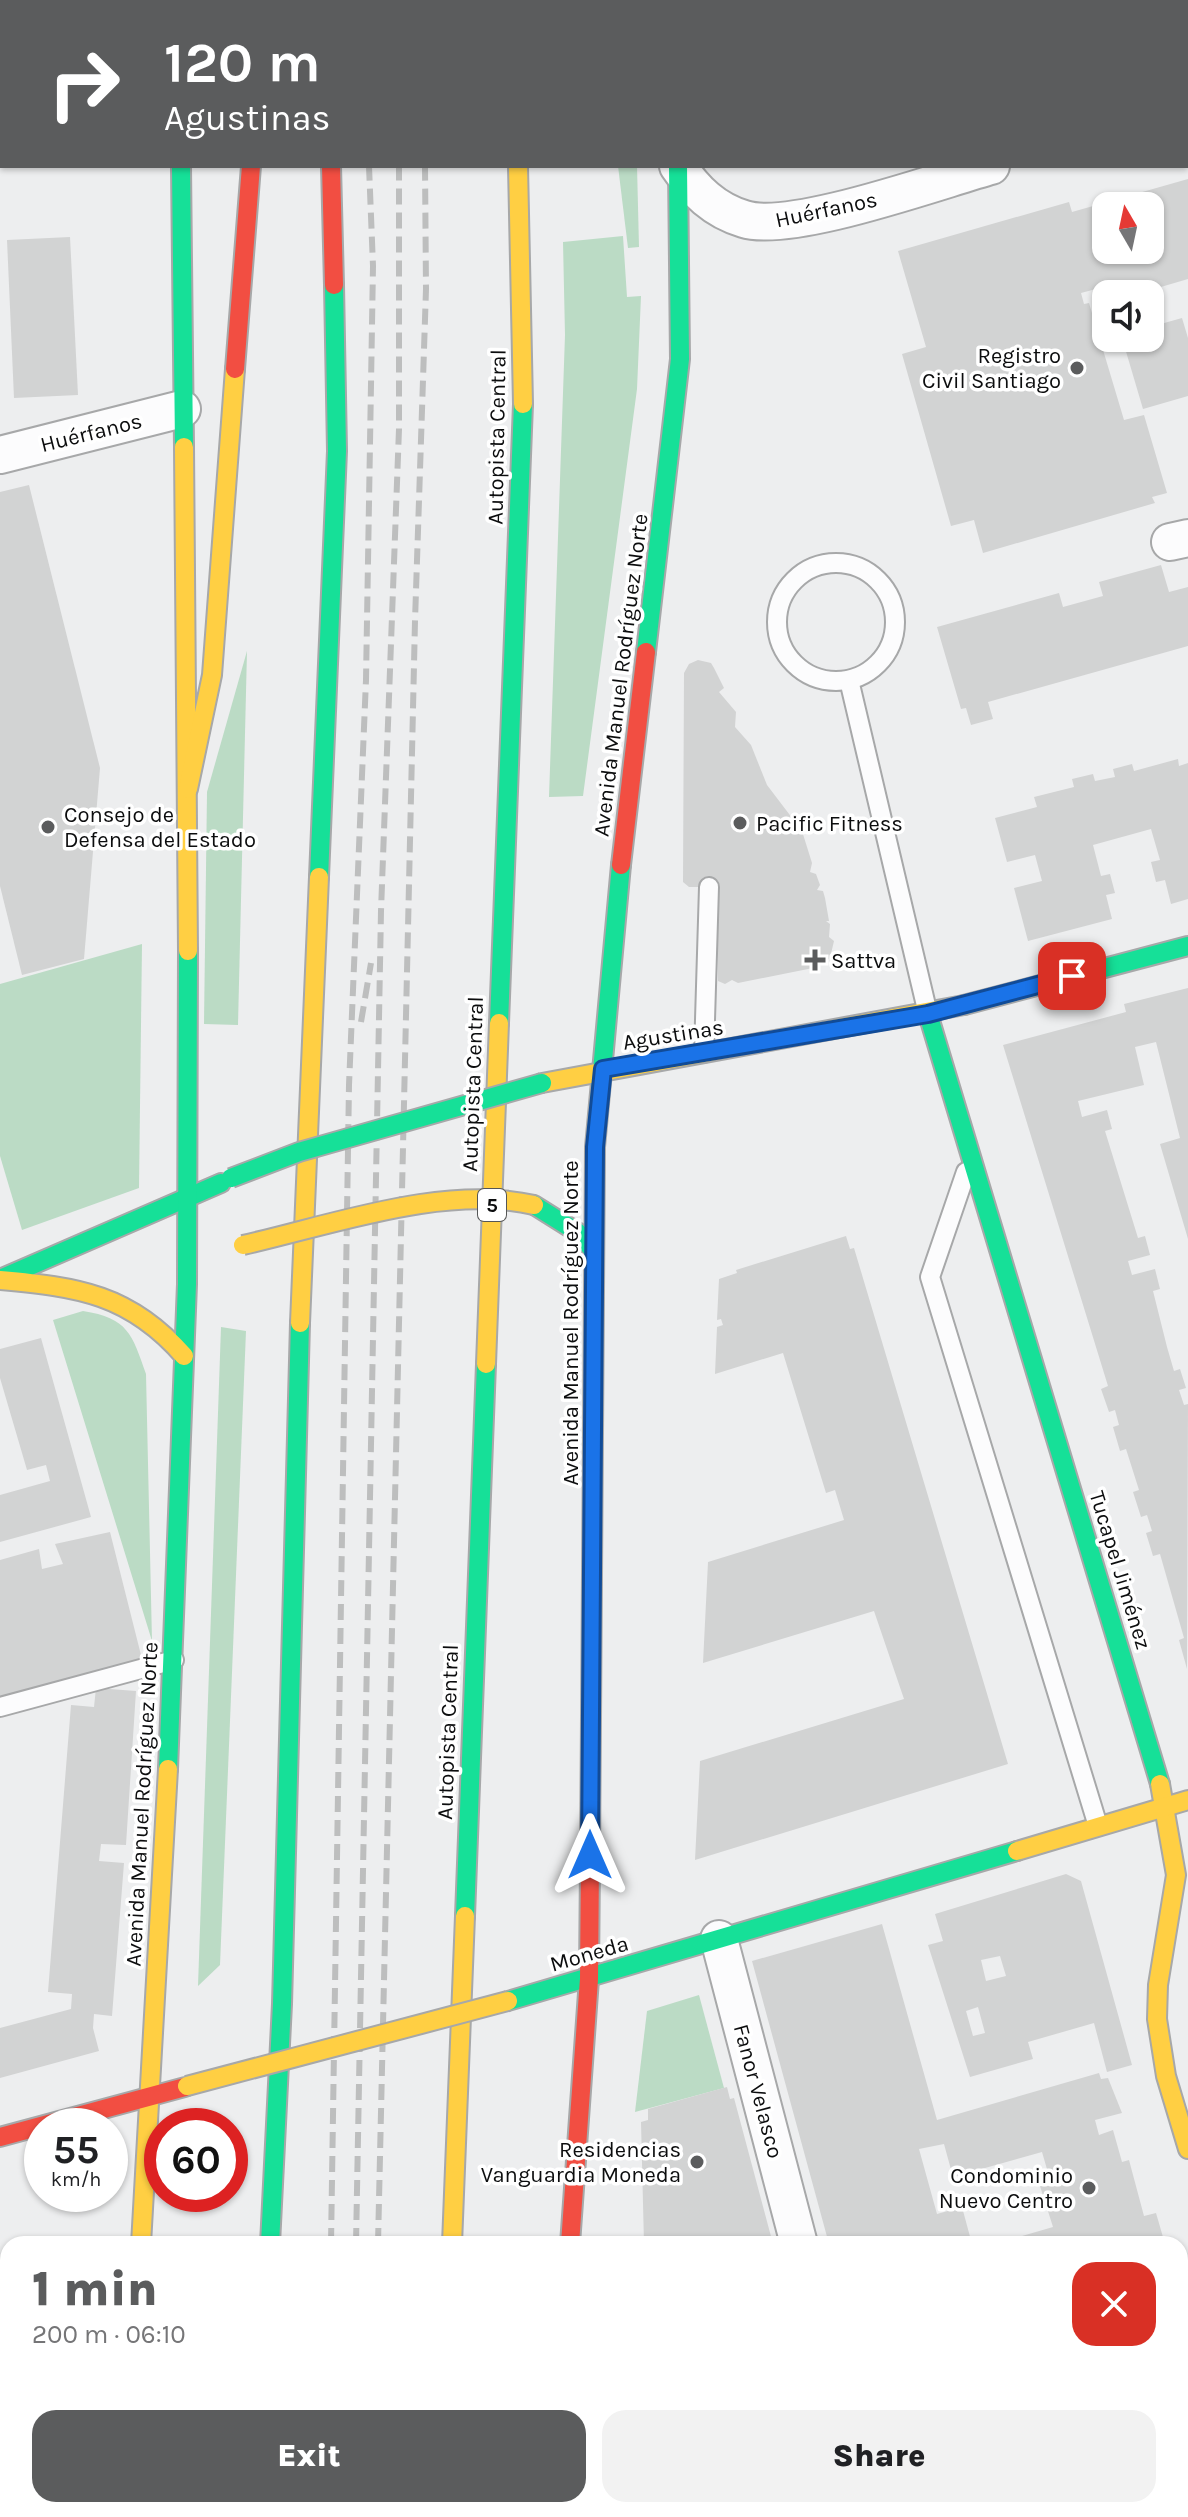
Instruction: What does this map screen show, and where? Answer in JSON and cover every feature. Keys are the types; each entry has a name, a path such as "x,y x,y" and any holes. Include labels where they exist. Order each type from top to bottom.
{"main road":[{"name":"Avenida Manuel Rodríguez Norte","path":"141,2236 174,1660 187,1284 188,789 181,168"},
{"path":"188,789 212,675 251,168"},
{"path":"270,2236 282,2004 303,1245 337,451 331,168"},
{"name":"Autopista Central","path":"452,2236 523,394 518,168"},
{"name":"Avenida Manuel Rodríguez Norte","path":"571,2236 589,1979 595,1147 619,882 680,359 682,289 678,168"},
{"name":"Agustinas","path":"0,1279 231,1178 299,1152 542,1083 603,1069 928,1014 1188,946"},
{"name":"Tucapel Jiménez","path":"928,1014 1167,1806 1175,1854 1176,1884 1160,1973 1157,2015 1163,2064 1188,2149"},
{"path":"235,1249 445,1199 475,1195 505,1197 534,1205 567,1225 594,1251"},
{"path":"187,1284 206,1267"},
{"path":"0,1279 58,1285 127,1304 151,1320 184,1356"},
{"name":"Moneda","path":"0,2137 589,1979 1188,1800"}],"street":[{"name":"Huérfanos","path":"680,168 708,201 746,220 765,222 819,215 984,168"},
{"name":"Huérfanos","path":"0,455 182,409"},
{"name":"Fanor Velasco","path":"719,1939 797,2236"}],"lane":[{"path":"845,563 873,576 892,599 896,620 893,641 884,659 868,673 849,680 828,681 808,675 792,662 781,644 776,624 780,604 789,586 804,572 824,564 845,563"},
{"path":"849,680 928,1014"},
{"path":"704,1053 709,887"},
{"path":"971,1158 930,1277 1098,1826"},
{"path":"0,1707 174,1660"}],"green space":[{"path":"618,168 637,168 639,247 628,248"},
{"path":"623,236 627,297 641,296 637,389 583,796 549,797 565,335 563,242"},
{"path":"247,651 238,1025 204,1024 207,792"},
{"path":"142,944 139,1188 22,1230 0,1156 0,984"},
{"path":"83,1311 110,1318 126,1330 137,1348 146,1374 152,1641 53,1320"},
{"path":"221,1327 246,1331 220,1965 198,1986"},
{"path":"699,1995 724,2088 635,2112 647,2011"}],"building":[{"name":"Registro Civil Santiago","path":"1188,179 1188,279 1164,286 1164,280 1092,280 1092,290 1081,293 1084,304 1089,303 1092,313 1092,352 1104,352 1124,420 1144,415 1167,493 1152,497 1155,503 983,553 974,520 951,526 902,354 926,347 898,251 1069,202 1072,212 1092,206 1092,264 1164,264 1164,192 1142,192"},
{"path":"70,237 78,395 14,398 7,240"},
{"path":"1182,318 1188,338 1188,396 1143,409 1126,352 1164,352 1164,323"},
{"path":"29,485 100,768 84,959 22,975 0,886 0,492"},
{"path":"1161,565 1169,592 1188,587 1188,646 988,702 993,719 971,725 966,708 961,709 937,627 1059,593 1063,607 1103,596 1099,582"},
{"name":"Pacific Fitness","path":"698,660 711,663 724,688 719,692 736,712 735,727 751,745 767,785 802,831 812,863 810,872 816,874 820,885 817,890 823,891 829,921 826,921 830,924 829,937 834,941 830,958 818,967 738,983 718,981 718,887 689,887 683,882 684,673 689,664"},
{"path":"1178,759 1179,766 1188,763 1188,899 1171,904 1165,880 1156,882 1151,862 1160,860 1151,829 1093,845 1101,876 1110,874 1115,893 1106,895 1112,919 1028,941 1014,888 1042,881 1035,855 1007,862 995,818 1037,807 1034,797 1074,787 1072,779 1093,774 1095,781 1115,777 1113,769 1132,764 1134,771"},
{"path":"1188,988 1188,1239 1160,1144 1180,1138 1156,1042 1135,1047 1144,1085 1078,1101 1082,1117 1107,1110 1112,1129 1105,1131 1138,1238 1145,1236 1150,1255 1128,1261 1132,1275 1155,1269 1160,1289 1153,1291 1167,1347 1174,1371 1180,1369 1186,1388 1179,1390 1184,1405 1188,1404 1187,1669 1179,1640 1184,1638 1160,1554 1153,1556 1146,1533 1152,1531 1147,1515 1141,1517 1133,1492 1139,1490 1126,1449 1120,1451 1113,1427 1119,1425 1115,1410 1109,1412 1101,1389 1108,1386 1003,1045 1126,1012 1124,1004"},
{"path":"846,1236 850,1249 854,1248 1008,1764 695,1860 700,1761 904,1699 874,1611 703,1663 708,1562 844,1520 835,1490 826,1493 783,1353 715,1374 717,1327 723,1325 721,1319 717,1320 719,1279 737,1273 736,1270"},
{"path":"41,1338 91,1517 0,1542 0,1495 50,1481 46,1465 27,1470 0,1378 0,1349"},
{"path":"110,1532 142,1659 0,1698 0,1560 39,1549 42,1569 63,1564 55,1544"},
{"path":"96,1688 136,1691 126,1845 101,1844 99,1861 124,1863 112,2016 94,2014 93,2028 99,2051 0,2078 0,2028 71,2009 72,1994 48,1992 71,1705 94,1707"},
{"path":"1066,1874 1081,1881 1132,2065 1107,2072 1094,2023 1028,2042 1033,2059 970,2077 928,1945 943,1941 935,1914","holes":["1000,1956 1006,1976 986,1981 981,1960","978,2007 985,2033 973,2036 966,2011"]},
{"path":"882,1924 937,2120 1099,2073 1101,2079 1108,2078 1122,2113 1095,2120 1099,2135 1113,2130 1122,2162 1129,2160 1144,2216 1156,2213 1163,2236 1022,2236 1053,2227 1040,2186 1051,2183 1042,2152 953,2177 944,2144 919,2149 937,2214 962,2207 970,2236 827,2236 752,1961"},
{"name":"Residencias Vanguardia Moneda","path":"727,2087 730,2099 734,2098 771,2236 644,2236 641,2122 648,2120 648,2109"}],"railway":[{"path":"331,2236 349,1085 366,680 373,266 369,168"},
{"path":"356,2236 381,911 399,429 399,168"},
{"path":"378,2236 415,621 426,289 425,168"},
{"path":"361,1022 371,963"}],"traffic: fast":[{"path":"181,168 184,447"},
{"path":"646,652 680,359 678,168"},
{"path":"319,877 337,451 334,285"},
{"path":"499,1023 523,404"},
{"path":"590,1860 595,1147 621,865"},
{"path":"964,1005 1188,946"},
{"path":"168,1769 187,1284 188,951"},
{"path":"928,1014 1160,1784"},
{"path":"231,1178 299,1152 542,1083"},
{"path":"0,1279 221,1183"},
{"path":"534,1205 577,1232 594,1251"},
{"path":"270,2236 282,2004 300,1323"},
{"path":"465,1916 486,1364"},
{"path":"508,2001 1017,1851"}],"traffic: slow":[{"path":"518,168 523,404"},
{"path":"188,789 212,675 235,369"},
{"path":"184,447 188,951"},
{"path":"300,1323 319,877"},
{"path":"542,1083 964,1005"},
{"path":"486,1364 499,1023"},
{"path":"243,1245 426,1203 499,1200 534,1205"},
{"path":"0,1280 54,1286 101,1297 143,1319 184,1356"},
{"path":"141,2236 168,1769"},
{"path":"1160,1784 1176,1875 1158,1985 1157,2019 1166,2076 1188,2149"},
{"path":"1017,1851 1188,1800"},
{"path":"452,2236 465,1916"},
{"path":"187,2086 508,2001"}],"traffic: jam":[{"path":"235,369 251,168"},
{"path":"331,168 334,285"},
{"path":"621,865 646,652"},
{"path":"571,2236 589,1979 590,1860"},
{"path":"0,2137 185,2087"}],"place":[{"name":"Registro Civil Santiago","path":"1077,368"},
{"name":"Pacific Fitness","path":"740,823"},
{"name":"Consejo de Defensa del Estado","path":"48,827"},
{"name":"Sattva","path":"815,960"},
{"name":"Residencias Vanguardia Moneda","path":"697,2162"},
{"name":"Condominio Nuevo Centro","path":"1089,2188"}],"route":[{"path":"590,1855 595,1147 603,1069 928,1014 1072,976"}]}
